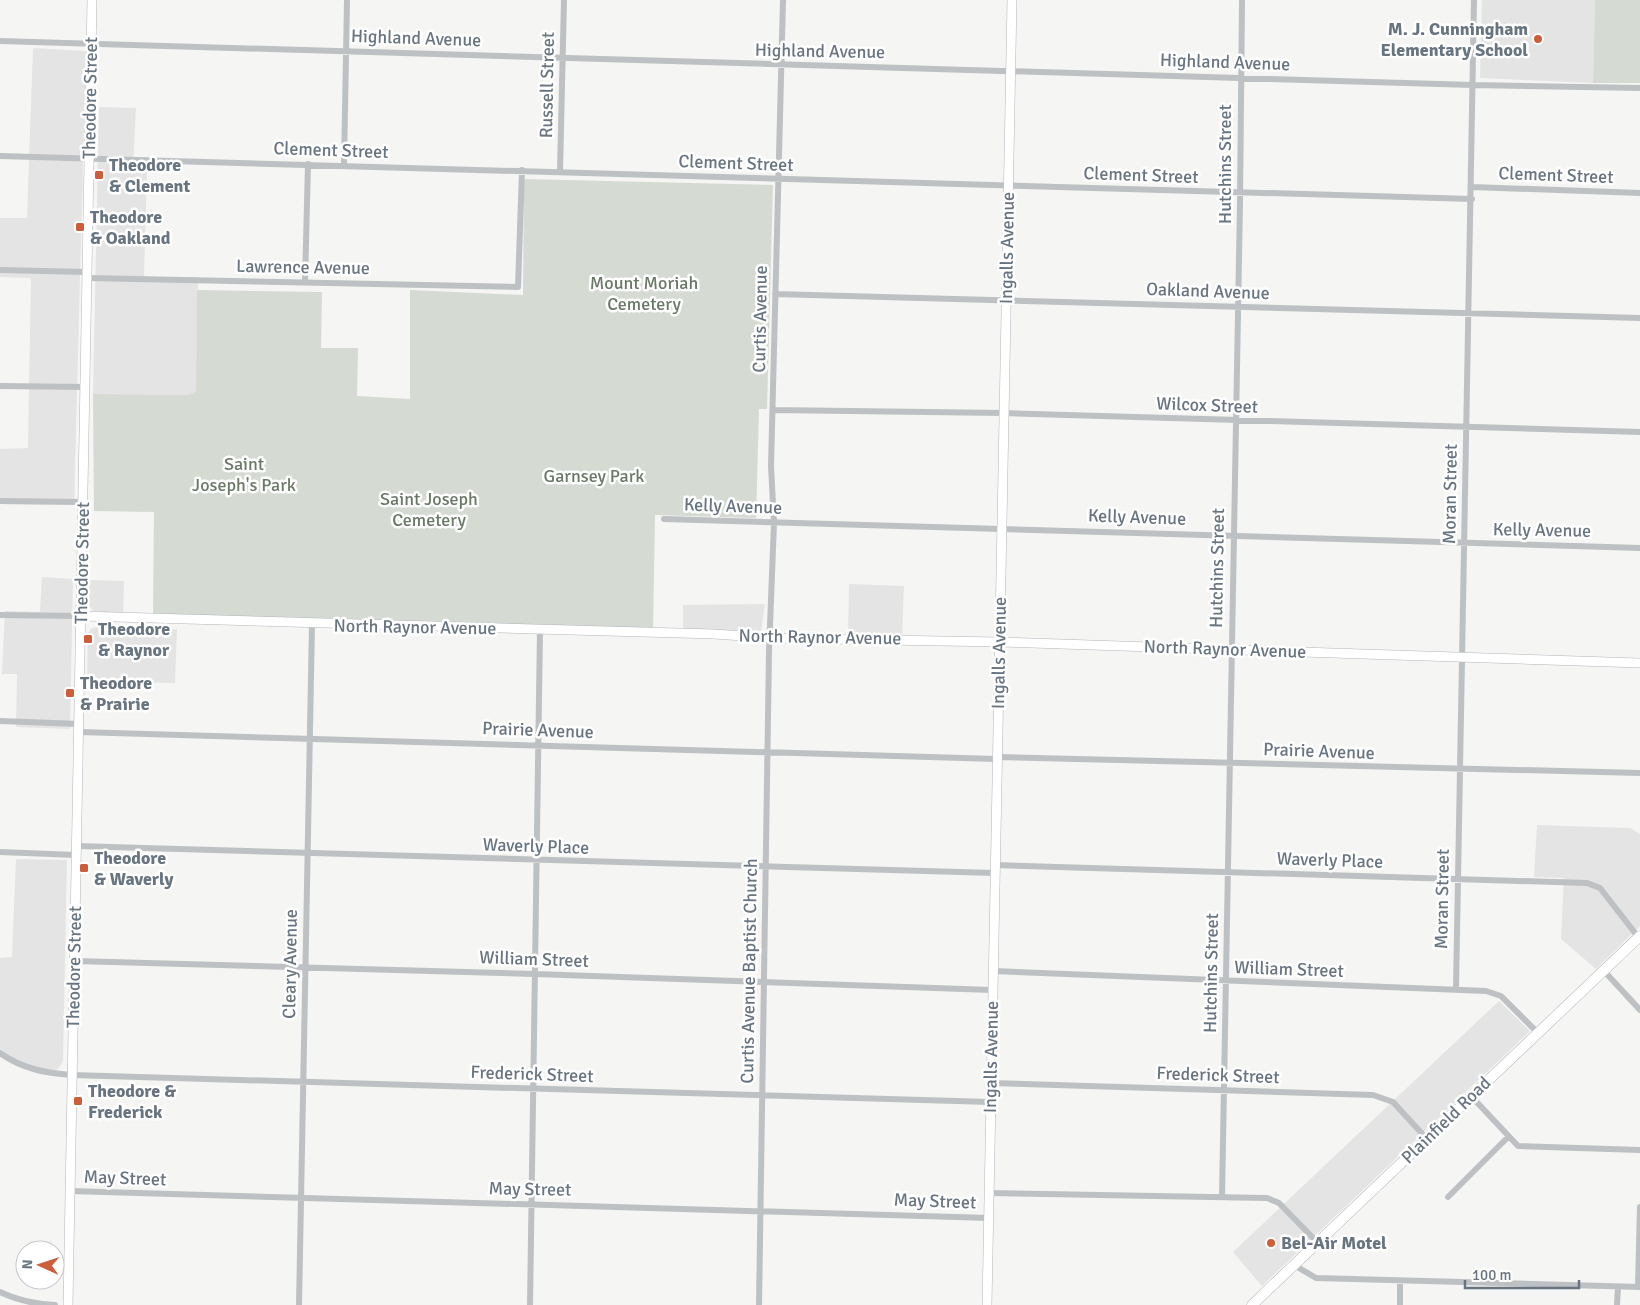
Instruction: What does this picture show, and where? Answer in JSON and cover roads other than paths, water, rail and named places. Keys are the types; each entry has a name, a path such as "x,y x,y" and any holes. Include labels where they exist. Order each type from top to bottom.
{"main road":[{"name":"Theodore Street","path":"68,1305 92,0"},
{"name":"Ingalls Avenue","path":"987,1305 1012,0"},
{"name":"North Raynor Avenue","path":"80,616 771,638 999,642 1640,663"},
{"name":"Plainfield Road","path":"1255,1304 1317,1242 1428,1139 1639,937"}],"street":[{"path":"344,165 348,0"},
{"name":"Russell Street","path":"560,171 564,0"},
{"name":"Curtis Avenue","path":"771,638 774,523 771,466 783,0"},
{"name":"Hutchins Street","path":"1222,1197 1242,0"},
{"name":"Moran Street","path":"1456,989 1460,657 1472,199 1474,0"},
{"name":"Highland Avenue","path":"0,41 1473,85 1640,88"},
{"name":"Clement Street","path":"0,156 1472,199"},
{"path":"305,282 308,164"},
{"name":"Lawrence Avenue","path":"87,275 518,287 522,170"},
{"name":"Clement Street","path":"1472,187 1640,193"},
{"path":"0,270 87,275"},
{"name":"Oakland Avenue","path":"775,294 1640,318"},
{"path":"0,386 85,388"},
{"name":"Wilcox Street","path":"773,410 1003,414 1640,432"},
{"path":"0,501 83,502"},
{"name":"Kelly Avenue","path":"664,519 1001,527 1640,548"},
{"name":"North Raynor Avenue","path":"0,615 80,616"},
{"name":"Cleary Avenue","path":"299,1305 312,624"},
{"path":"530,1305 540,630"},
{"name":"Curtis Avenue Baptist Church","path":"759,1305 767,752 771,638"},
{"name":"Prairie Avenue","path":"0,721 79,728 538,746 1640,773"},
{"name":"Waverly Place","path":"0,852 76,850 307,852 537,861 1227,872 1587,883 1600,888 1639,937"},
{"name":"William Street","path":"74,961 535,974 992,990"},
{"path":"1604,971 1640,1010"},
{"name":"William Street","path":"993,972 1486,990 1501,996 1538,1033"},
{"name":"Frederick Street","path":"0,1053 13,1062 39,1072 72,1074 763,1097 990,1102"},
{"name":"Frederick Street","path":"991,1083 1373,1095 1392,1102 1428,1139"},
{"path":"1471,1096 1518,1146 1640,1150"},
{"path":"1448,1197 1508,1137"},
{"name":"May Street","path":"70,1191 989,1218"},
{"name":"May Street","path":"989,1193 1267,1198 1279,1203 1317,1242"},
{"path":"1294,1265 1316,1278 1639,1287 1640,1208"},
{"path":"1400,1280 1400,1305"},
{"path":"1617,1305 1618,1287"},
{"path":"0,1292 13,1299 37,1304 55,1305"}],"place":[{"name":"M. J. Cunningham Elementary School","path":"1538,39"},
{"name":"Theodore & Clement","path":"99,175"},
{"name":"Theodore & Oakland","path":"80,227"},
{"name":"Theodore & Raynor","path":"88,639"},
{"name":"Theodore & Prairie","path":"70,693"},
{"name":"Theodore & Waverly","path":"84,868"},
{"name":"Theodore & Frederick","path":"78,1101"},
{"name":"Bel-Air Motel","path":"1271,1243"}],"park label":[{"name":"Mount Moriah Cemetery","path":"644,293"},
{"name":"Saint Joseph's Park","path":"244,474"},
{"name":"Garnsey Park","path":"594,476"},
{"name":"Saint Joseph Cemetery","path":"429,509"}]}
